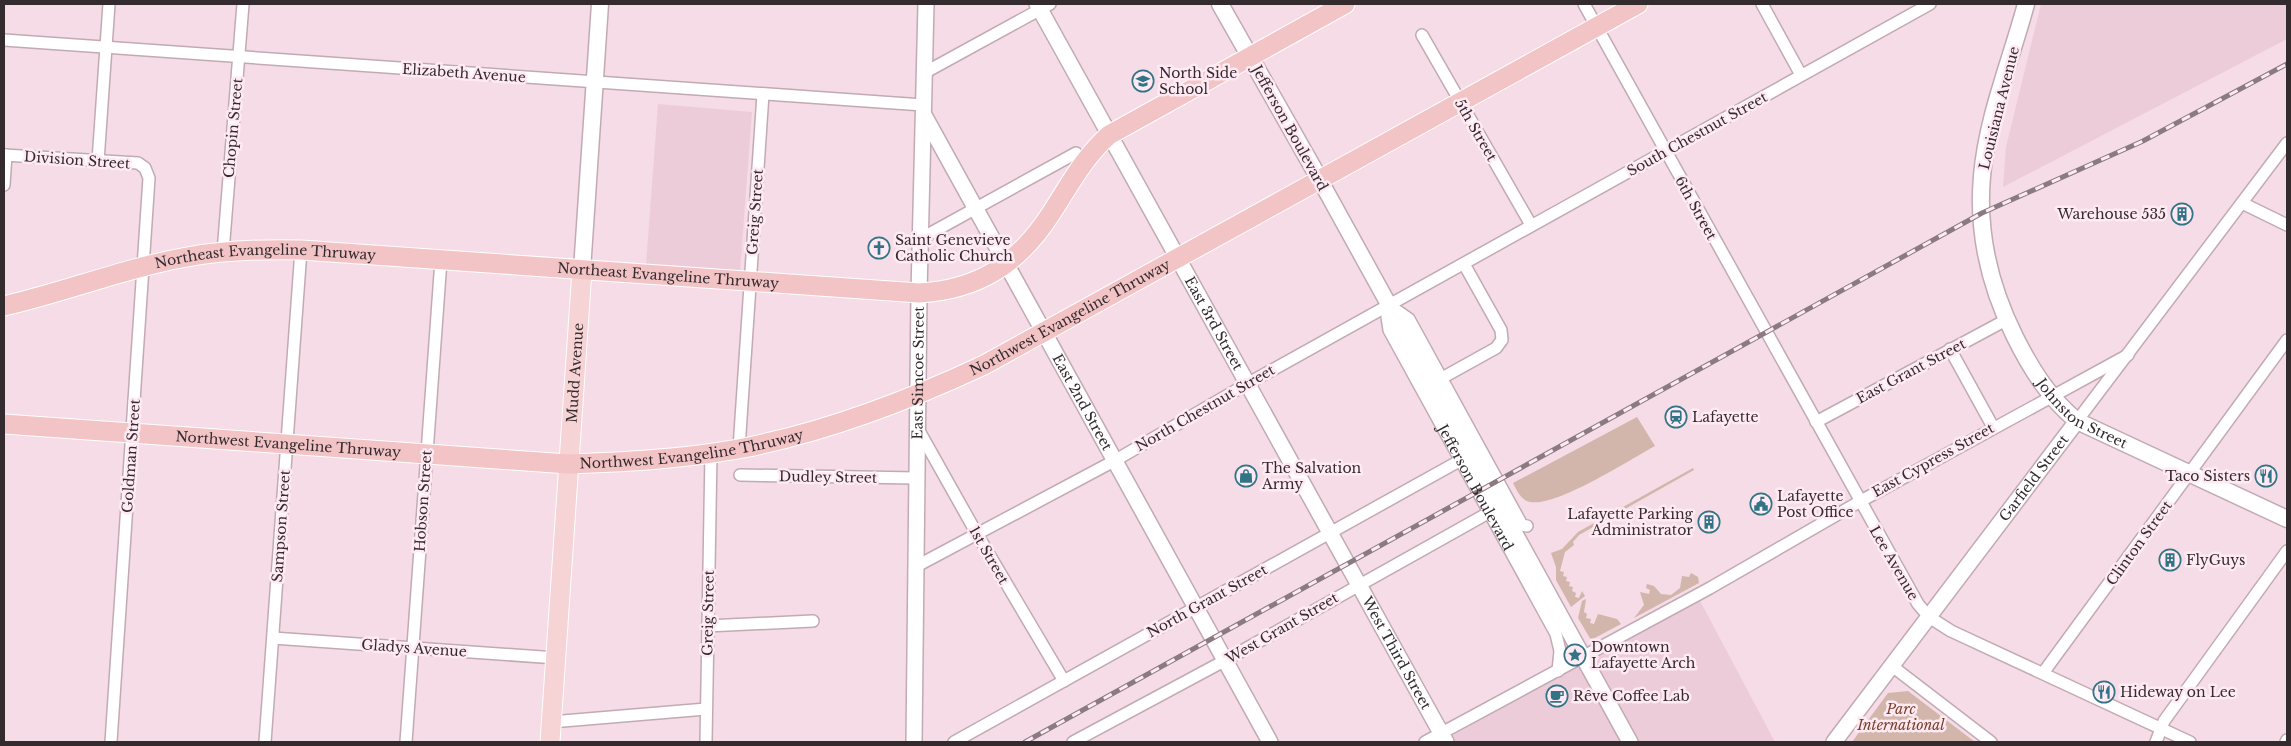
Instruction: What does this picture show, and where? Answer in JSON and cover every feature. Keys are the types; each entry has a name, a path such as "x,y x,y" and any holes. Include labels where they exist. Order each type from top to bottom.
{"highway":[{"name":"Northeast Evangeline Thruway","path":"4,306 187,257 259,249 301,250 919,293 955,289 988,276 1006,264 1033,239 1083,162 1110,135 1345,4"},
{"name":"Northwest Evangeline Thruway","path":"4,424 568,464 628,462 711,453 836,425 918,395 984,365 1638,4"}],"main road":[{"name":"Mudd Avenue","path":"550,742 600,4"},
{"name":"Jefferson Boulevard","path":"1220,4 1320,180"},
{"name":"Louisiana Avenue","path":"1982,214 1982,176 1987,146 2026,4"},
{"name":"Johnston Street","path":"1982,214 1986,260 2006,320 2038,379 2050,396 2077,421 2287,519"}],"street":[{"path":"98,161 109,4"},
{"name":"Chopin Street","path":"223,252 243,4"},
{"name":"East Simcoe Street","path":"914,742 919,293 926,4"},
{"name":"6th Street","path":"1584,4 1765,333"},
{"path":"1762,4 1801,75"},
{"name":"South Chestnut Street","path":"1389,305 1930,4"},
{"path":"924,74 1042,6"},
{"name":"East 3rd Street","path":"1042,6 1110,135 1347,564"},
{"name":"5th Street","path":"1422,35 1531,225"},
{"name":"Elizabeth Avenue","path":"4,40 763,94 923,109"},
{"name":"Greig Street","path":"739,448 763,94"},
{"name":"East 2nd Street","path":"923,109 1043,333 1270,742"},
{"name":"Garfield Street","path":"1834,742 2287,143"},
{"path":"920,239 1076,153"},
{"path":"4,184 5,155"},
{"name":"Division Street","path":"5,155 138,163 147,171"},
{"name":"Goldman Street","path":"111,742 144,267 149,178 147,171"},
{"name":"Jefferson Boulevard","path":"1320,180 1630,742"},
{"path":"2242,204 2287,225"},
{"name":"Sampson Street","path":"265,742 301,250"},
{"name":"Hobson Street","path":"406,742 441,260"},
{"path":"1442,378 1496,348 1502,340 1500,330 1464,264"},
{"name":"Jefferson Boulevard","path":"1389,305 1409,319 1522,525 1527,526"},
{"name":"Jefferson Boulevard","path":"1389,305 1387,317 1389,330 1556,634 1560,651 1558,671"},
{"name":"North Chestnut Street","path":"915,567 1114,461 1389,305"},
{"name":"East Grant Street","path":"1816,422 2006,320"},
{"name":"Lee Avenue","path":"1765,333 1908,591 1929,617 1952,631 2190,742"},
{"name":"Clinton Street","path":"2043,673 2190,475 2287,340"},
{"path":"1950,349 1993,427"},
{"name":"East Cypress Street","path":"1425,742 1443,738 1558,671 1710,588 1859,502 2128,354"},
{"name":"1st Street","path":"917,428 976,534 1064,681"},
{"name":"Greig Street","path":"706,742 711,453"},
{"name":"North Grant Street","path":"954,742 1461,460"},
{"name":"Dudley Street","path":"740,475 916,478"},
{"name":"West Grant Street","path":"1073,742 1224,661 1490,512"},
{"path":"2156,742 2160,728 2287,551"},
{"name":"West Third Street","path":"1347,564 1443,738"},
{"path":"707,626 813,621"},
{"name":"Gladys Avenue","path":"273,638 556,658"},
{"path":"1892,666 1991,742"},
{"path":"551,722 706,709"}],"shaded area":[{"path":"2041,4 2287,4 2287,39 2003,187 2006,147"},
{"path":"658,104 752,112 740,272 646,265"},
{"path":"1698,597 1775,742 1455,742 1452,736"}],"green space":[{"path":"1637,417 1655,446 1593,481 1557,497 1542,502 1530,502 1524,499 1518,492 1513,483"},
{"path":"1693,468 1694,470 1579,535 1573,542 1574,545 1565,552 1560,571 1564,572 1563,576 1567,577 1566,581 1570,582 1569,586 1573,587 1572,591 1576,593 1575,597 1579,598 1582,591 1585,596 1571,607 1556,580 1556,567 1551,553 1562,549 1578,532"},
{"path":"1691,573 1698,577 1699,583 1634,618 1644,605 1640,592 1649,594 1650,590 1646,588 1647,584 1654,586 1661,594 1671,595 1680,588 1682,576 1689,577"},
{"path":"1586,599 1584,612 1587,614 1586,618 1591,619 1590,623 1594,624 1598,614 1617,619 1621,624 1591,640 1578,618 1582,601"},
{"name":"Parc International","path":"1908,691 1975,742 1852,742 1888,693"}],"railway":[{"path":"1025,742 1982,213 2143,141 2287,64"}],"place":[{"name":"North Side School","path":"1143,81"},
{"name":"Warehouse 535","path":"2182,214"},
{"name":"Saint Genevieve Catholic Church","path":"879,248"},
{"name":"Lafayette","path":"1676,417"},
{"name":"The Salvation Army","path":"1246,476"},
{"name":"Taco Sisters","path":"2266,476"},
{"name":"Lafayette Post Office","path":"1761,504"},
{"name":"Lafayette Parking Administrator","path":"1709,522"},
{"name":"FlyGuys","path":"2170,560"},
{"name":"Downtown Lafayette Arch","path":"1575,655"},
{"name":"Hideway on Lee","path":"2104,692"},
{"name":"Rêve Coffee Lab","path":"1557,696"}]}
